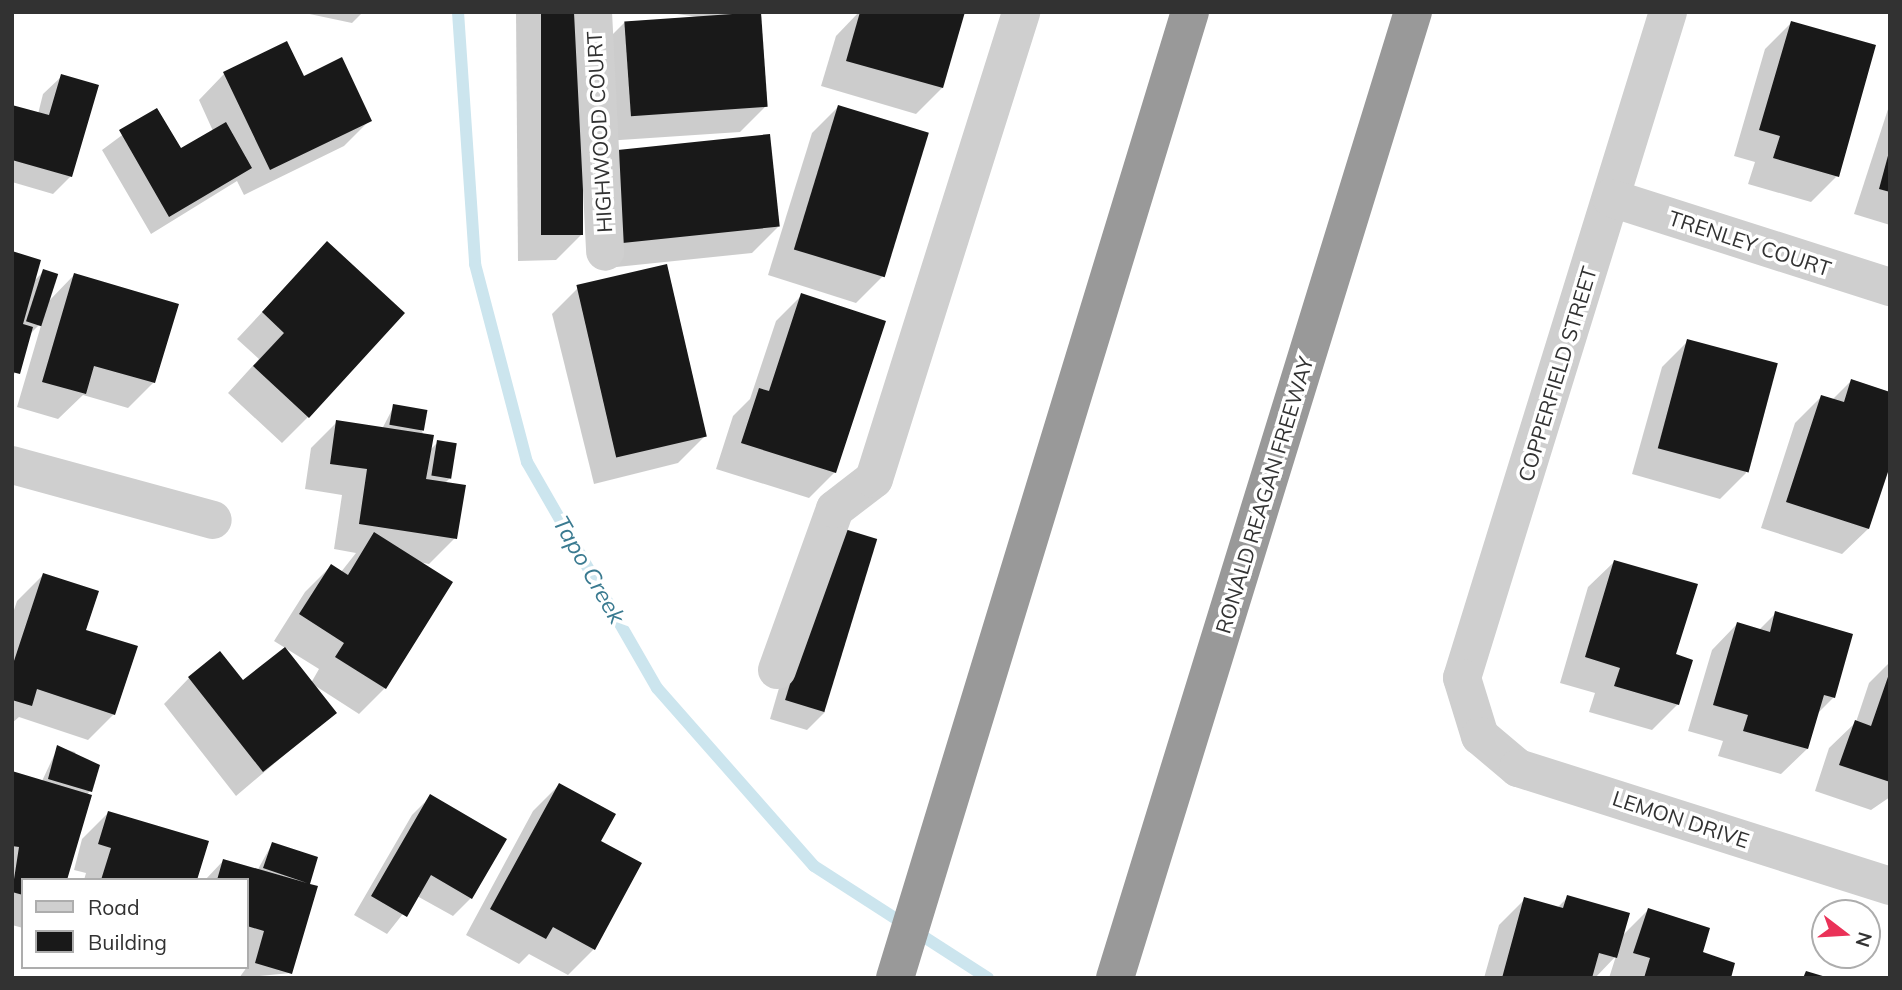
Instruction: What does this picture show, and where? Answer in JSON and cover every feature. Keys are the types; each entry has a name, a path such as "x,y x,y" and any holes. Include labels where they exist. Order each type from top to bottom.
{"highway":[{"path":"895,978 1190,12"},
{"name":"RONALD REAGAN FREEWAY","path":"1115,978 1413,12"}],"street":[{"name":"HIGHWOOD COURT","path":"593,12 605,252"},
{"path":"778,670 835,509 874,479 1021,12"},
{"name":"COPPERFIELD STREET","path":"1480,736 1462,678 1668,12"},
{"name":"TRENLEY COURT","path":"1611,198 1890,288"},
{"path":"12,465 213,520"},
{"name":"LEMON DRIVE","path":"1480,736 1518,768 1890,886"}],"building":[{"path":"541,12 583,12 583,235 541,235"},
{"path":"761,12 768,107 631,116 624,22"},
{"path":"860,12 965,12 943,88 846,61"},
{"path":"1791,21 1876,45 1839,177 1773,158 1780,136 1759,130"},
{"path":"287,41 304,76 342,57 372,121 270,170 223,72"},
{"path":"61,74 99,85 72,177 12,160 12,105 49,115"},
{"path":"838,105 929,133 885,277 794,249"},
{"path":"157,108 181,148 226,122 252,168 169,217 119,130"},
{"path":"770,134 780,226 623,243 613,151"},
{"path":"1890,152 1890,192 1879,189"},
{"path":"327,241 405,313 309,418 253,366 284,333 262,312"},
{"path":"12,251 41,260 23,324 33,327 20,374 12,372"},
{"path":"667,264 707,436 616,457 576,285"},
{"path":"43,269 58,274 41,326 26,321"},
{"path":"74,273 179,304 155,383 94,366 86,394 42,382"},
{"path":"801,293 886,321 836,473 741,443 759,388 769,391"},
{"path":"1687,339 1778,363 1749,472 1658,448"},
{"path":"1851,379 1890,392 1890,466 1869,529 1786,502 1821,395 1844,402"},
{"path":"393,404 427,410 424,431 389,425"},
{"path":"336,420 434,435 426,479 466,485 457,539 359,524 367,469 330,464"},
{"path":"437,440 457,443 451,479 431,476"},
{"path":"838,527 877,539 824,712 785,700"},
{"path":"374,532 453,582 386,689 335,657 344,643 299,614 331,564 348,575"},
{"path":"1614,560 1698,584 1676,654 1693,660 1679,705 1614,686 1620,668 1585,657"},
{"path":"43,573 99,591 86,630 138,646 115,715 37,689 32,706 12,700 12,667"},
{"path":"1775,611 1853,634 1835,698 1824,695 1808,749 1743,731 1748,715 1713,705 1737,622 1770,632"},
{"path":"285,647 337,713 263,772 188,677 220,651 243,680"},
{"path":"1890,671 1890,782 1839,765 1855,720 1871,726"},
{"path":"57,745 100,765 92,792 48,779"},
{"path":"12,771 92,795 68,878 21,878 21,894 12,892 19,847 12,846"},
{"path":"559,783 616,814 601,841 642,863 595,950 553,927 546,939 490,909"},
{"path":"430,794 507,839 472,899 431,875 407,917 371,896"},
{"path":"108,811 209,841 198,878 102,878 111,848 98,844"},
{"path":"272,842 318,857 310,884 318,886 292,974 255,963 264,931 248,926 248,878 218,878 223,859 307,883 263,868"},
{"path":"1567,895 1630,913 1617,958 1599,953 1592,978 1502,978 1524,897 1563,908"},
{"path":"1648,908 1710,928 1703,952 1735,963 1731,978 1644,978 1650,958 1633,953"},
{"path":"1806,971 1826,977 1826,978 1803,978"}],"waterway":[{"name":"Tapo Creek","path":"458,12 475,264 527,462 657,688 814,866 988,978"}]}
